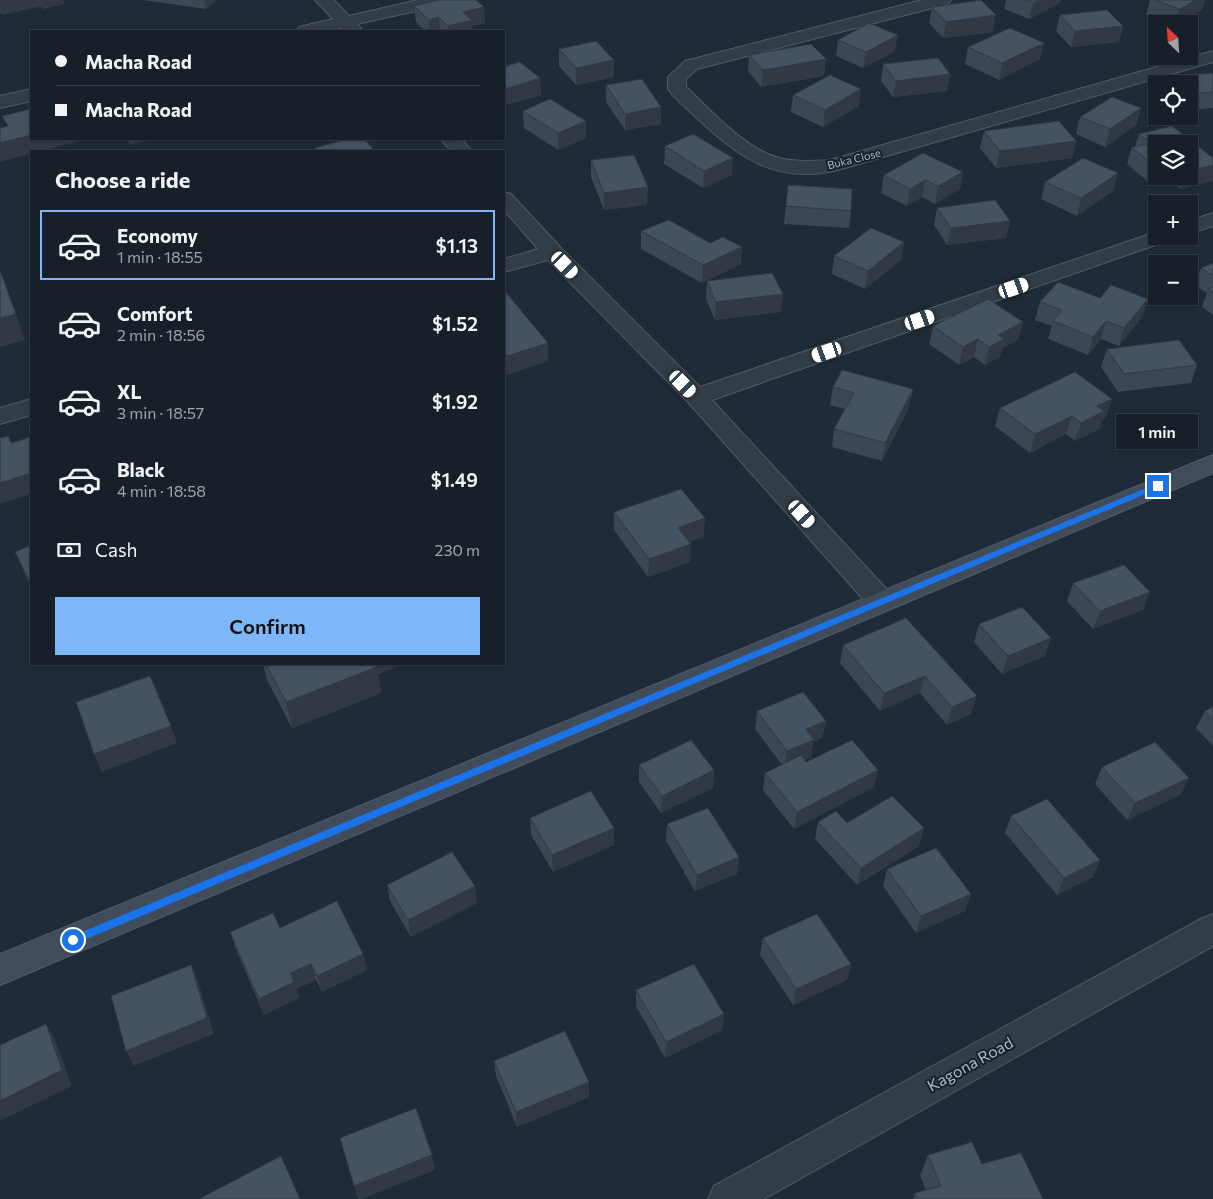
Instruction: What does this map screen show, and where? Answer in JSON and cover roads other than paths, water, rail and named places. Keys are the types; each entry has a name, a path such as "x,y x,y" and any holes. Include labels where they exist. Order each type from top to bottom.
{"main road":[{"path":"0,970 1213,463"}],"street":[{"path":"324,0 349,27"},
{"path":"316,30 349,27 440,0"},
{"name":"Buka Close","path":"942,0 691,66 677,77 677,89 744,149 768,162 801,168 831,166 1213,56"},
{"path":"0,102 30,95"},
{"path":"452,140 461,150"},
{"path":"505,199 552,252 696,397 881,601"},
{"path":"1198,225 1213,219"},
{"path":"696,397 1148,241"},
{"path":"505,266 552,252"},
{"path":"0,416 30,407"},
{"name":"Kagona Road","path":"727,1199 1213,929"}]}
